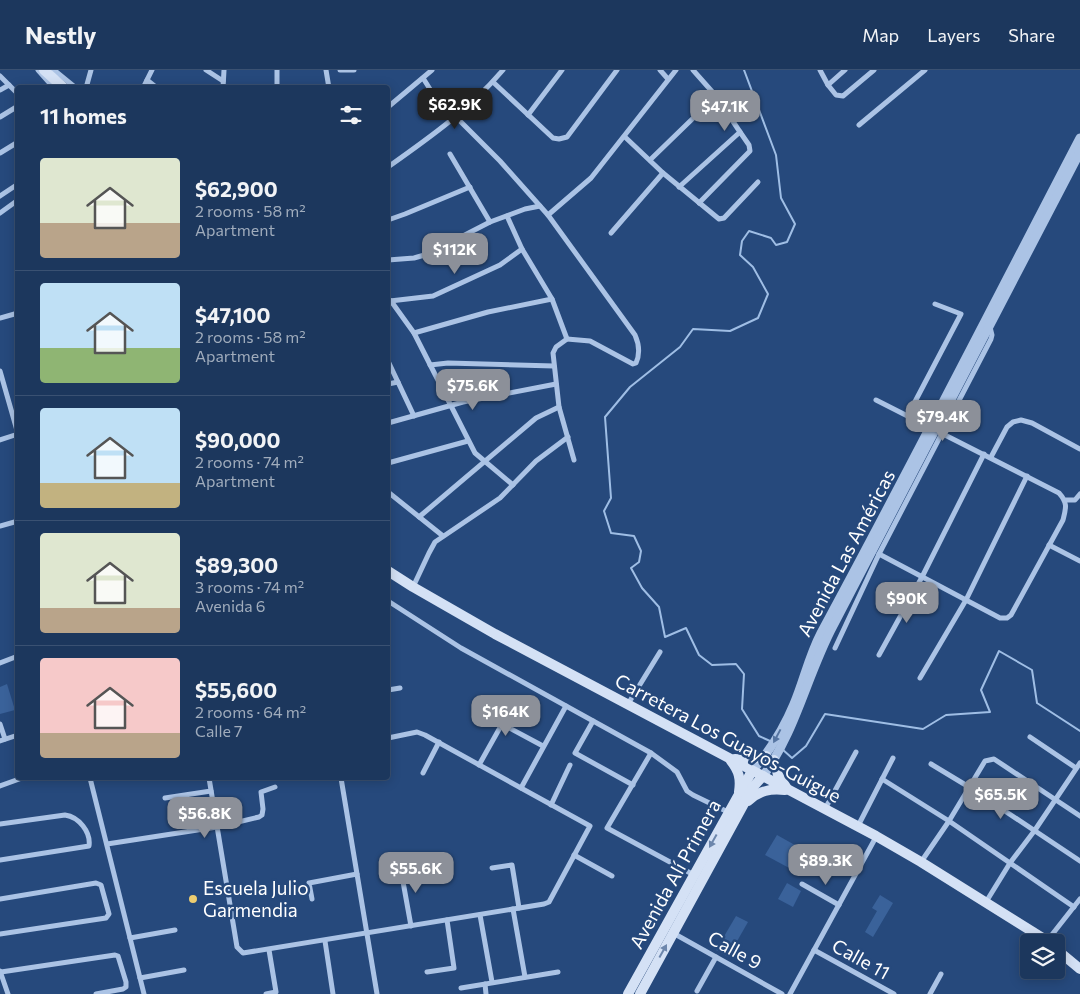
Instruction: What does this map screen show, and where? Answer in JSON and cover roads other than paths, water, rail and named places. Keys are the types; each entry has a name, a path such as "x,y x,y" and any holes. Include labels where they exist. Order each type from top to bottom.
{"main road":[{"path":"44,70 58,85"},
{"name":"Carretera Los Guayos-Guigue","path":"390,572 412,587 495,634 876,836 1036,934"},
{"path":"729,758 747,760 772,755 778,775 791,791"},
{"path":"729,758 737,768 739,776 740,784 737,796"},
{"name":"Avenida Alí Primera","path":"628,994 752,771"},
{"name":"Avenida Alí Primera","path":"640,994 753,787 763,776"},
{"path":"743,806 766,790 791,791"},
{"path":"1065,956 1080,968"}],"street":[{"path":"38,70 58,85"},
{"path":"54,70 72,85"},
{"path":"87,85 91,70"},
{"path":"144,85 152,70"},
{"path":"206,70 223,81"},
{"path":"223,85 224,70"},
{"path":"277,70 277,85"},
{"path":"326,70 328,85"},
{"path":"340,70 354,70"},
{"path":"390,105 432,70"},
{"path":"390,166 456,117 503,70"},
{"path":"528,115 562,70"},
{"path":"493,82 553,138 560,139 566,137 618,70"},
{"path":"660,70 668,79"},
{"path":"548,216 590,178 676,70"},
{"path":"694,70 716,96 749,144 750,151 699,203"},
{"path":"820,70 836,95 843,96 874,70"},
{"path":"828,85 845,70"},
{"path":"859,125 925,70"},
{"path":"0,76 15,91"},
{"path":"423,78 446,111"},
{"path":"147,80 153,85"},
{"path":"0,90 10,85"},
{"path":"650,160 716,96"},
{"path":"0,116 15,108"},
{"path":"456,117 500,161 548,216 635,335 639,346 638,358 636,363 633,364 590,341 566,339 556,347 553,353 559,407 574,460"},
{"path":"679,187 740,132"},
{"path":"624,137 679,187 716,217 722,219 758,182"},
{"name":"Avenida Las Américas","path":"936,429 1080,138"},
{"path":"0,153 15,144"},
{"name":"Avenida Las Américas","path":"763,776 789,722 816,644 936,429 1080,152"},
{"path":"450,154 490,222"},
{"path":"611,233 663,173"},
{"path":"0,196 15,186"},
{"path":"390,219 470,187"},
{"path":"0,213 15,202"},
{"path":"390,260 414,258 428,254 490,222 540,206"},
{"path":"507,216 522,249 552,299 566,339"},
{"path":"390,301 433,296 500,264 522,249"},
{"path":"414,334 488,312 552,299"},
{"path":"390,302 414,334 450,407 475,452 513,485"},
{"path":"908,415 961,314 935,304"},
{"path":"0,318 15,314"},
{"path":"430,365 448,363 554,366"},
{"path":"390,365 414,416"},
{"path":"0,371 15,424"},
{"path":"390,384 398,382"},
{"path":"390,422 464,402 556,384"},
{"path":"876,400 1059,493 1066,500 1067,506 1063,520 1011,615 1007,618 1000,618 879,554"},
{"path":"419,517 536,418 559,407"},
{"path":"991,457 1007,427 1013,422 1022,420 1032,423 1080,450"},
{"path":"835,648 936,429"},
{"path":"0,440 15,435"},
{"path":"412,587 436,542 500,498 536,461 568,436"},
{"path":"390,462 468,441"},
{"path":"879,654 922,577 984,454"},
{"path":"920,678 966,600 1027,476"},
{"path":"390,494 443,536"},
{"path":"1066,500 1075,500 1080,494"},
{"path":"0,526 15,522"},
{"path":"1049,545 1080,561"},
{"path":"390,602 461,648 651,753 677,772 687,791 728,812"},
{"path":"628,705 660,652"},
{"path":"0,663 15,657"},
{"path":"390,690 400,688"},
{"path":"521,788 566,706"},
{"path":"593,721 575,753 633,785"},
{"path":"0,724 2,740 15,736"},
{"path":"479,764 502,724 544,746"},
{"path":"209,780 237,947 243,953 325,941 549,902 590,826 439,742 417,732 390,738"},
{"path":"1030,737 1076,768"},
{"path":"423,773 439,742"},
{"path":"825,809 856,752"},
{"path":"651,753 607,828 694,875"},
{"name":"Avenida Las Américas","path":"752,771 772,755"},
{"path":"858,827 893,758"},
{"path":"921,862 949,821 985,761 994,759 1056,798 1080,816"},
{"path":"986,902 1010,863 1035,830 1080,763"},
{"path":"931,764 1080,861"},
{"path":"551,805 570,765"},
{"path":"882,779 949,821 1074,907"},
{"path":"0,786 16,780"},
{"path":"91,780 144,994"},
{"path":"341,780 377,994"},
{"path":"107,844 217,827 262,815 264,809 261,792 275,786"},
{"path":"165,798 211,791"},
{"path":"0,824 65,815 71,816 81,823 90,842 89,846 0,860"},
{"path":"790,994 839,905 851,888 876,836"},
{"path":"574,855 612,876"},
{"path":"400,865 411,926"},
{"path":"492,868 512,865 524,977"},
{"path":"312,899 309,883 357,874"},
{"path":"0,899 96,883 101,885 109,914 106,918 0,934"},
{"path":"802,884 839,905"},
{"path":"1054,934 1080,899"},
{"path":"480,915 492,982"},
{"path":"427,972 454,968 447,920"},
{"path":"130,938 175,930"},
{"name":"Calle 9","path":"673,933 782,994"},
{"path":"325,941 333,994"},
{"path":"266,994 276,993 269,950"},
{"name":"Calle 11","path":"814,950 894,994"},
{"path":"8,994 0,971 115,954 118,956 126,986 123,989 96,994"},
{"path":"697,992 716,957"},
{"path":"730,965 734,960"},
{"path":"140,978 184,970"},
{"path":"461,988 558,972"},
{"path":"930,994 941,974"},
{"path":"485,984 486,994"},
{"path":"880,994 883,988"}],"waterway":[{"path":"744,70 776,155 781,198 795,224 787,242 776,245 771,238 749,231 742,241 740,255 753,267 768,294 758,318 730,331 693,329 680,347 630,387 605,417 611,498 604,511 611,533 634,536 641,551 639,562 631,568 642,588 659,607 665,637 686,628 699,655 712,665 736,664 744,674 742,709 759,736 770,741"},
{"path":"782,749 792,758 806,746 825,714 923,729 946,715 990,712 981,690 999,651 1032,670 1037,703 1080,731"}],"place":[{"name":"Escuela Julio Garmendia","path":"193,899"}]}
